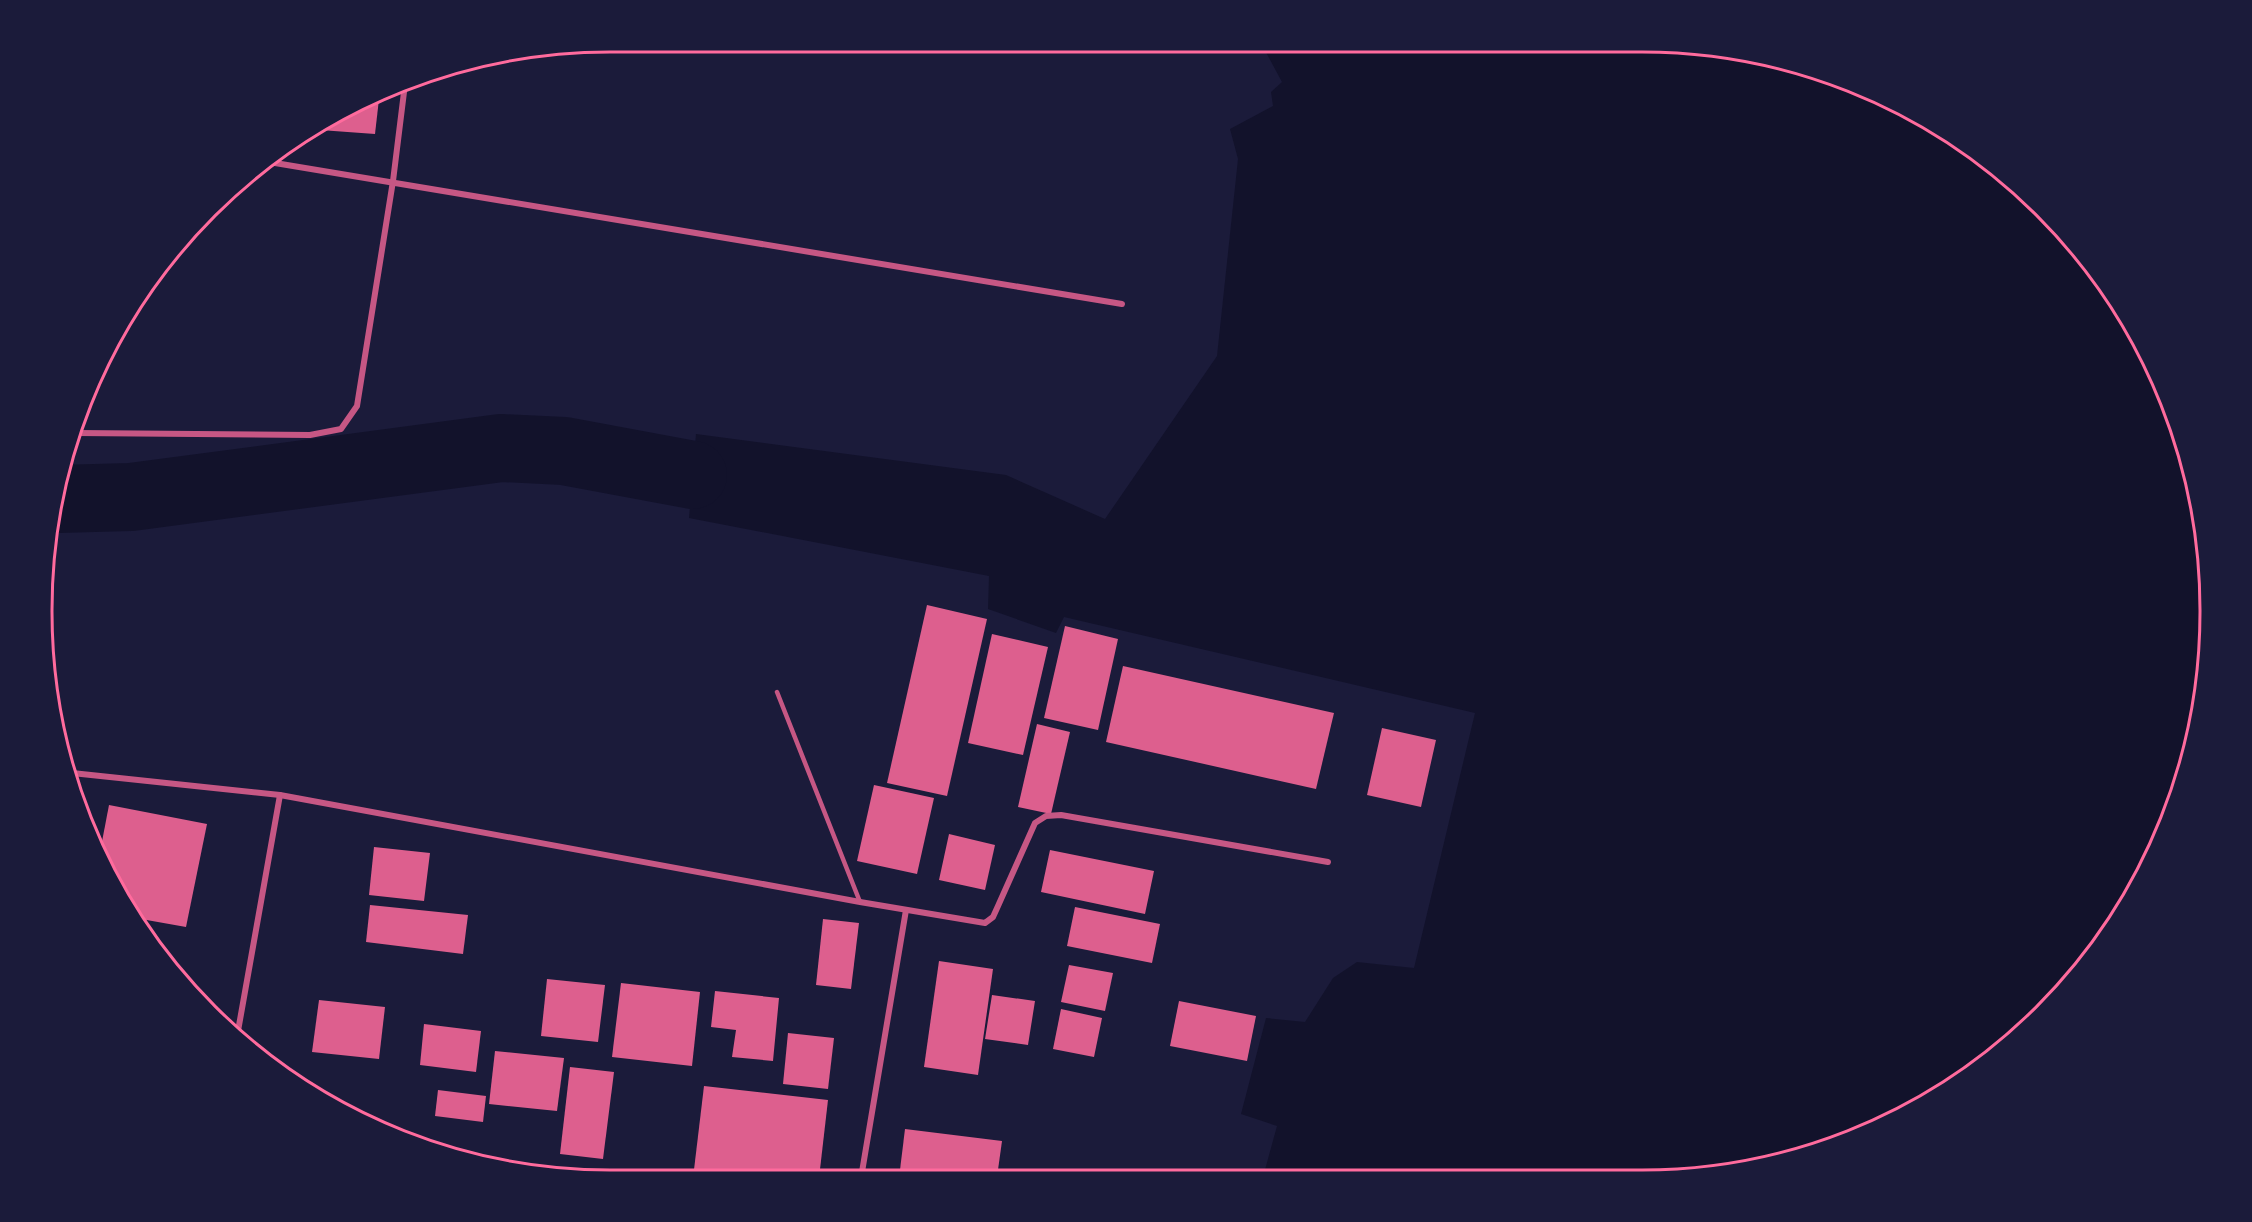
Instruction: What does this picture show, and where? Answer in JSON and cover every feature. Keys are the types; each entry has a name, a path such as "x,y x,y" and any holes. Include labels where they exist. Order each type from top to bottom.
{"street":[{"path":"81,433 310,435 341,429 357,406 393,181 404,92"},
{"path":"278,163 1122,304"},
{"path":"77,774 280,795 985,923 993,917 1035,823 1046,816 1061,815 1328,862"},
{"path":"239,1027 280,795"},
{"path":"862,1170 906,910"}],"lane":[{"path":"777,692 860,902"}],"shaded area":[{"path":"1266,52 1641,52 1714,57 1786,72 1821,82 1888,110 1920,127 1981,168 2036,216 2084,271 2105,301 2125,332 2157,397 2170,431 2189,502 2195,538 2200,611 2195,684 2189,720 2170,791 2157,825 2125,890 2105,921 2084,951 2036,1006 1981,1054 1951,1075 1888,1112 1821,1140 1750,1159 1714,1165 1641,1170 1265,1170 1277,1126 1241,1114 1266,1018 1305,1022 1333,978 1357,962 1414,968 1475,713 1064,617 1056,633 988,609 989,576 689,518 696,434 1006,475 1105,519 1217,356 1238,159 1230,129 1273,106 1271,92 1282,82"}],"building":[{"path":"378,103 375,134 327,130"},
{"path":"927,605 987,619 947,796 887,783"},
{"path":"1065,626 1118,639 1098,730 1044,718"},
{"path":"992,634 1048,647 1023,755 968,743"},
{"path":"1123,666 1334,713 1316,789 1106,742"},
{"path":"1037,724 1070,732 1051,814 1018,807"},
{"path":"1382,728 1436,740 1421,807 1367,795"},
{"path":"874,785 934,798 917,874 857,861"},
{"path":"109,805 207,824 186,927 146,920 127,890 102,841"},
{"path":"949,834 995,845 985,890 939,880"},
{"path":"374,847 430,853 424,901 369,895"},
{"path":"1050,850 1154,871 1145,914 1041,892"},
{"path":"370,905 468,915 463,954 366,942"},
{"path":"1075,907 1160,924 1152,963 1067,946"},
{"path":"823,919 859,923 851,989 816,985"},
{"path":"939,961 993,969 978,1075 924,1067"},
{"path":"1069,965 1113,973 1105,1011 1061,1002"},
{"path":"547,979 605,985 598,1042 541,1036"},
{"path":"621,983 700,992 692,1066 612,1057"},
{"path":"715,991 779,998 773,1061 732,1057 736,1030 711,1027"},
{"path":"992,995 1035,1001 1028,1045 985,1039"},
{"path":"319,1000 385,1007 379,1059 312,1052"},
{"path":"1179,1001 1256,1016 1247,1061 1170,1046"},
{"path":"1061,1009 1102,1018 1094,1057 1053,1049"},
{"path":"424,1024 481,1031 476,1072 420,1065"},
{"path":"788,1033 834,1038 828,1089 783,1084"},
{"path":"495,1051 564,1058 557,1111 489,1104"},
{"path":"570,1067 614,1072 603,1159 560,1154"},
{"path":"704,1086 828,1100 820,1170 694,1170"},
{"path":"438,1090 486,1096 483,1122 435,1116"},
{"path":"905,1129 1002,1141 998,1170 900,1170"}],"waterway":[{"path":"64,499 131,497 501,448 564,451 693,475"}]}
